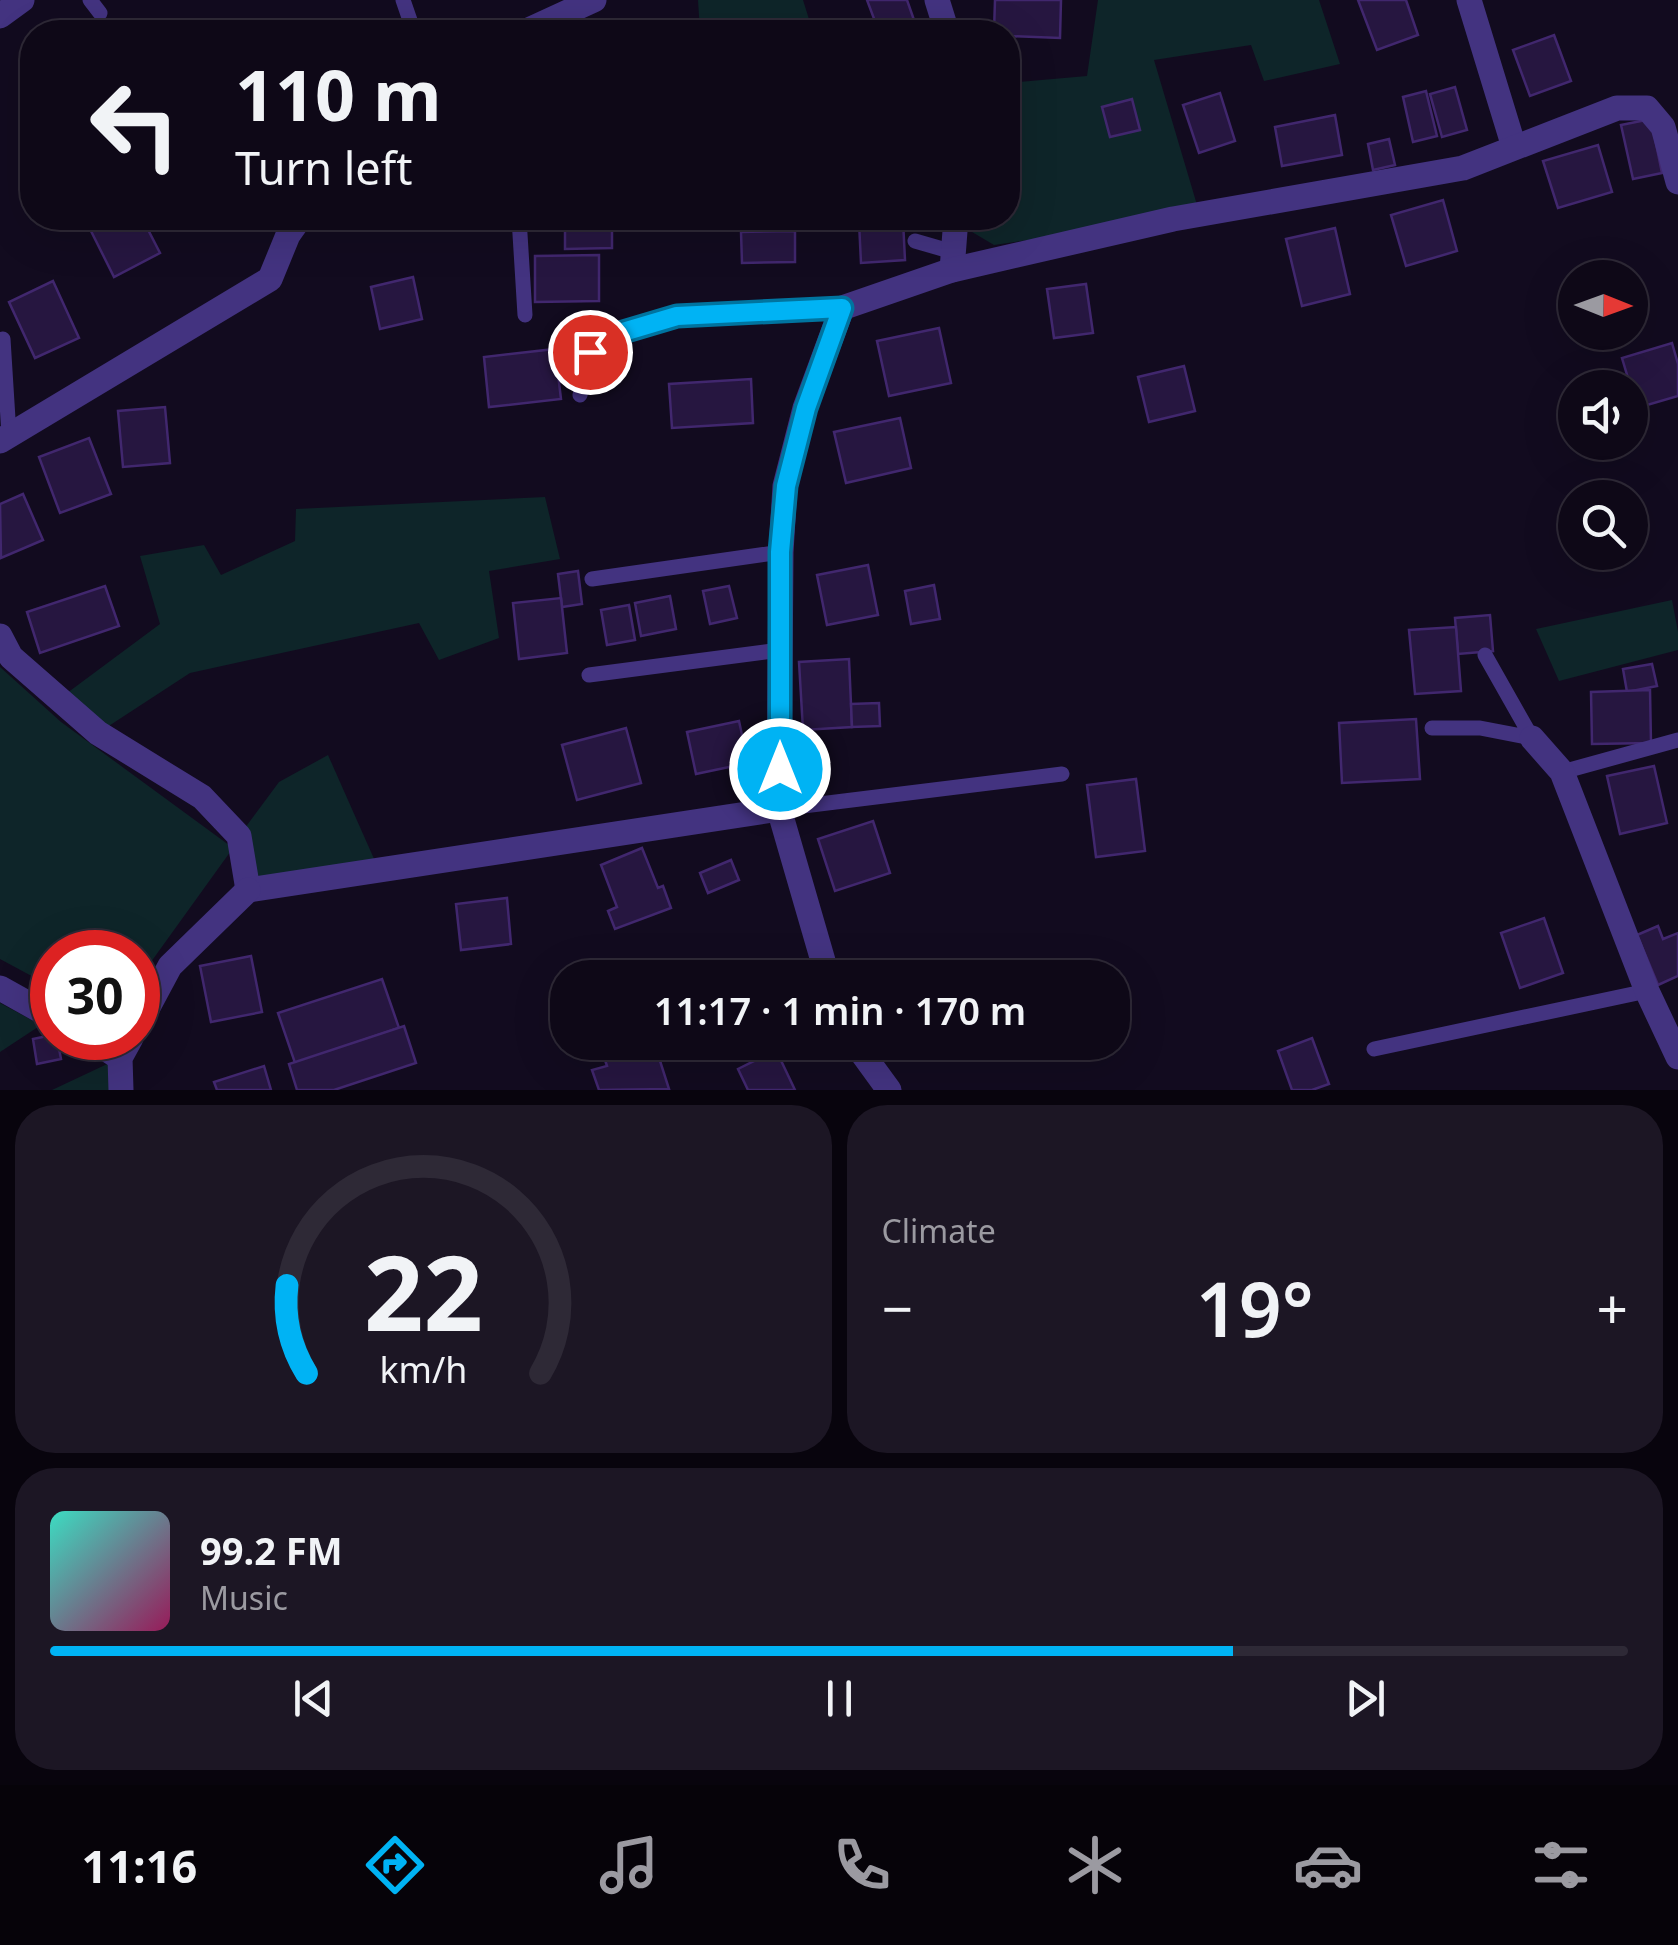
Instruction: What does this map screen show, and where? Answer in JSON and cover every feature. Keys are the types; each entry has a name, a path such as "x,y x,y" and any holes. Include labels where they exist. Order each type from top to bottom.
{"street":[{"path":"0,16 22,0"},
{"path":"550,20 594,0"},
{"path":"1469,0 1514,147"},
{"path":"823,960 779,809 780,552 786,486 806,408 842,308 953,261 1463,168 1618,108 1647,108 1663,127 1678,182"},
{"path":"5,438 270,279 292,230"},
{"path":"953,261 955,230"},
{"path":"0,636 10,657 98,733 202,797 239,836 248,890"},
{"path":"1532,738 1562,772 1647,991 1678,1057"},
{"path":"160,985 170,966 248,890 779,809"},
{"path":"0,988 30,1005"},
{"path":"120,1090 124,1060"},
{"path":"867,1060 888,1090"}],"lane":[{"path":"520,230 524,314"},
{"path":"915,242 953,261"},
{"path":"580,394 590,352 613,335 677,316 842,308"},
{"path":"2,339 5,438"},
{"path":"592,580 780,552"},
{"path":"589,675 780,650"},
{"path":"1484,655 1532,738"},
{"path":"1432,728 1480,728 1532,738"},
{"path":"1562,772 1678,740"},
{"path":"779,809 1062,774"},
{"path":"1374,1049 1647,991"}],"green space":[{"path":"698,0 803,0 809,20 699,20"},
{"path":"1098,0 1319,0 1340,64 1264,81 1251,45 1154,60 1200,215 994,245 969,230 1020,230 1020,82 1087,76"},
{"path":"545,497 560,559 489,571 499,638 439,660 419,623 190,673 98,733 59,699 160,624 140,556 204,545 221,575 295,541 296,509"},
{"path":"1672,600 1678,650 1559,681 1536,629"},
{"path":"0,667 61,722 233,848 160,949 160,930 30,930 30,975 0,959"},
{"path":"328,755 379,870 248,890 239,836 279,782"},
{"path":"0,1003 30,1019 30,1032 0,1052"},
{"path":"116,1060 120,1060 121,1090 52,1090"}],"building":[{"path":"867,0 907,0 914,20 874,20"},
{"path":"995,0 1061,0 1060,38 1020,36 1020,20 994,20"},
{"path":"1358,0 1406,0 1418,35 1377,50"},
{"path":"1554,35 1571,81 1530,96 1513,50"},
{"path":"1455,87 1467,130 1442,137 1430,94"},
{"path":"1426,91 1437,136 1413,142 1403,97"},
{"path":"1220,93 1235,141 1199,153 1183,105"},
{"path":"1132,99 1140,130 1110,137 1102,107"},
{"path":"1335,115 1342,155 1282,166 1275,127"},
{"path":"1651,119 1662,173 1633,179 1621,125"},
{"path":"1389,139 1395,165 1373,170 1368,144"},
{"path":"1598,145 1612,192 1558,208 1543,161"},
{"path":"1443,200 1457,251 1406,266 1391,215"},
{"path":"1335,228 1350,294 1302,306 1286,239"},
{"path":"90,230 148,230 160,253 114,277"},
{"path":"565,230 612,230 612,248 565,249"},
{"path":"859,230 904,230 905,260 861,263"},
{"path":"795,231 795,262 742,263 741,232"},
{"path":"599,255 599,301 535,302 535,256"},
{"path":"413,277 422,319 380,329 371,287"},
{"path":"53,281 79,338 35,358 9,302"},
{"path":"1086,284 1093,333 1054,338 1047,289"},
{"path":"939,328 951,383 889,396 877,341"},
{"path":"1672,343 1678,364 1678,396 1648,405 1648,370 1626,370 1622,358"},
{"path":"555,349 561,399 489,407 484,357"},
{"path":"1184,366 1195,411 1149,422 1138,377"},
{"path":"751,379 753,423 672,428 669,384"},
{"path":"165,407 170,463 123,467 118,411"},
{"path":"900,418 911,468 846,483 834,432"},
{"path":"89,438 111,494 60,513 39,457"},
{"path":"23,494 43,540 1,558 0,504"},
{"path":"868,565 878,615 827,625 817,575"},
{"path":"578,571 582,604 562,607 558,574"},
{"path":"934,585 940,619 911,624 905,591"},
{"path":"105,586 119,626 40,653 27,612"},
{"path":"729,586 737,618 710,624 703,591"},
{"path":"670,596 676,629 641,636 635,603"},
{"path":"561,598 567,653 519,659 513,603"},
{"path":"629,605 635,640 607,645 601,610"},
{"path":"1490,615 1493,651 1458,654 1455,618"},
{"path":"1456,627 1461,691 1415,694 1409,630"},
{"path":"849,659 852,727 803,730 799,662"},
{"path":"1652,664 1657,686 1627,692 1623,669"},
{"path":"1650,690 1651,743 1592,744 1591,692"},
{"path":"879,703 880,726 852,727 851,704"},
{"path":"1416,719 1420,779 1342,783 1339,723"},
{"path":"739,721 748,763 696,774 687,732"},
{"path":"626,728 641,783 577,800 562,745"},
{"path":"1654,766 1667,823 1620,834 1607,776"},
{"path":"1136,779 1145,851 1096,857 1087,785"},
{"path":"873,821 890,873 835,891 818,839"},
{"path":"642,848 658,888 663,886 671,908 615,929 608,911 617,907 601,865"},
{"path":"731,860 739,880 708,893 700,873"},
{"path":"507,898 511,944 461,950 456,904"},
{"path":"1544,918 1563,973 1520,988 1501,933"},
{"path":"1658,926 1663,939 1678,933 1678,976 1658,985 1637,935"},
{"path":"251,956 262,1012 211,1022 200,966"},
{"path":"382,979 399,1028 295,1063 278,1013"},
{"path":"404,1026 416,1063 334,1090 297,1090 289,1064"},
{"path":"1312,1038 1329,1084 1312,1090 1292,1090 1278,1051"},
{"path":"605,1060 660,1060 669,1089 599,1090 592,1070 607,1066"},
{"path":"756,1060 781,1060 795,1090 748,1090 738,1069"},
{"path":"264,1066 271,1090 217,1090 214,1082"}],"route":[{"path":"590,352 613,335 677,316 842,308 806,408 786,486 780,552 780,769"}]}
